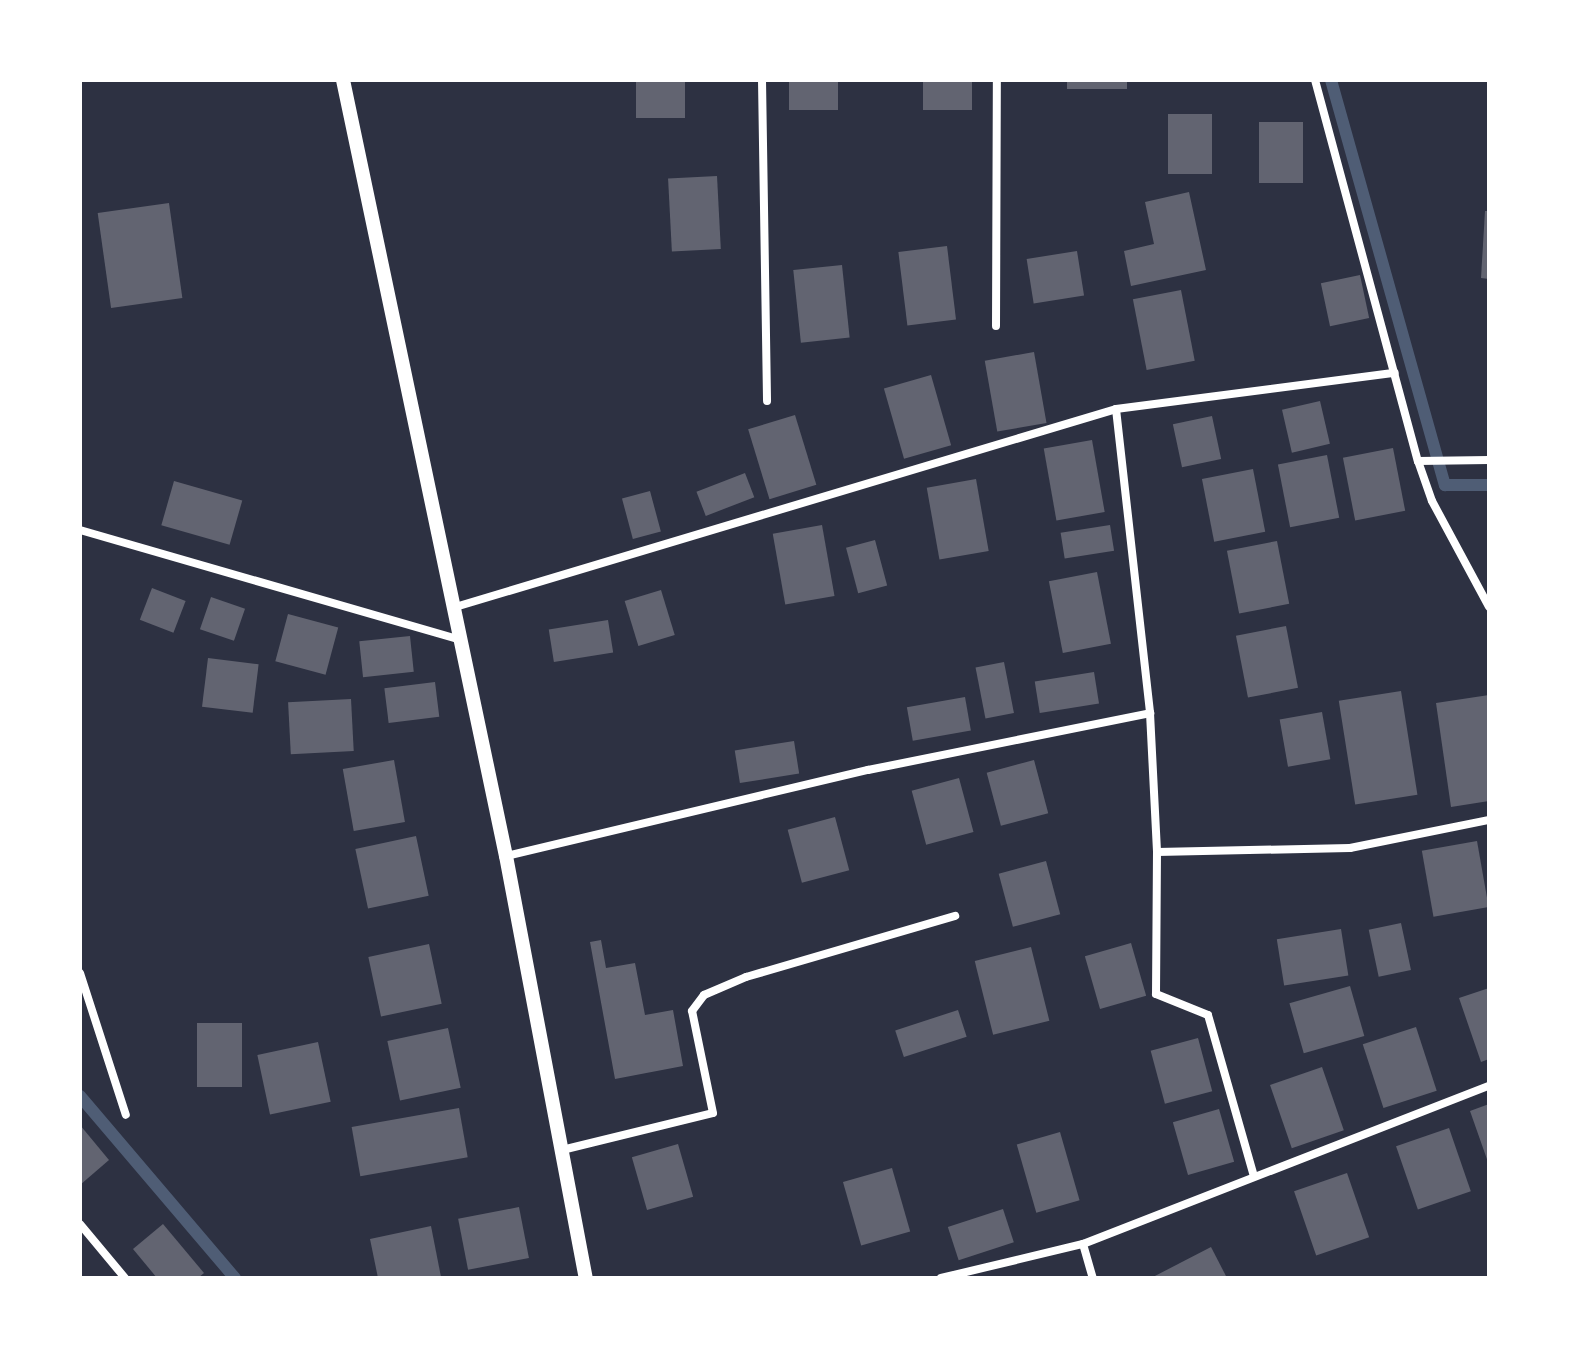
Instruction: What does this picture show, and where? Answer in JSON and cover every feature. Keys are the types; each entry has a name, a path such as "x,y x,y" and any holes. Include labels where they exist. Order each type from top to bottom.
{"street":[{"path":"343,80 506,856 586,1278"},
{"path":"762,80 767,401"},
{"path":"996,326 997,80"},
{"path":"1315,80 1418,461 1432,501 1489,607"},
{"path":"452,608 1116,409 1395,373"},
{"path":"1116,409 1150,713 1157,852 1156,994 1208,1015 1254,1176"},
{"path":"1418,461 1489,460"},
{"path":"80,530 458,639"},
{"path":"506,856 868,770 1150,713"},
{"path":"1157,852 1350,848 1489,820"},
{"path":"562,1150 713,1113 692,1011 704,995 746,977 955,916"},
{"path":"80,973 126,1115"},
{"path":"941,1278 1083,1244 1489,1086"},
{"path":"80,1224 125,1278"},
{"path":"1083,1244 1093,1278"}],"building":[{"path":"636,80 685,80 685,118 636,118"},
{"path":"789,80 838,80 838,110 789,110"},
{"path":"923,80 972,80 972,110 923,110"},
{"path":"1067,80 1127,80 1127,89 1067,89"},
{"path":"1168,114 1212,114 1212,174 1168,174"},
{"path":"1259,122 1303,122 1303,183 1259,183"},
{"path":"717,176 721,249 672,251 668,179"},
{"path":"1189,192 1206,270 1131,286 1124,251 1154,244 1145,202"},
{"path":"169,203 182,298 111,308 98,213"},
{"path":"1485,211 1489,211 1489,279 1481,278"},
{"path":"947,246 956,319 907,325 898,252"},
{"path":"1077,251 1084,295 1034,303 1027,259"},
{"path":"842,265 850,338 801,343 793,270"},
{"path":"1360,275 1369,318 1330,326 1321,283"},
{"path":"1181,290 1195,361 1147,370 1133,299"},
{"path":"1034,352 1047,423 997,432 985,361"},
{"path":"931,375 951,445 904,459 884,389"},
{"path":"1320,401 1330,444 1292,453 1282,410"},
{"path":"795,415 816,485 769,499 748,429"},
{"path":"1212,416 1221,459 1182,467 1173,424"},
{"path":"1092,440 1105,512 1056,520 1044,449"},
{"path":"1393,448 1405,511 1355,521 1343,458"},
{"path":"1327,455 1339,518 1290,527 1278,465"},
{"path":"1253,469 1265,532 1214,542 1202,479"},
{"path":"745,473 754,497 706,516 696,492"},
{"path":"976,479 989,551 939,560 927,488"},
{"path":"174,481 242,501 230,545 161,525"},
{"path":"650,491 661,532 633,539 622,499"},
{"path":"822,525 835,596 785,605 773,534"},
{"path":"1110,525 1114,551 1065,559 1061,533"},
{"path":"875,540 887,585 858,593 846,548"},
{"path":"1277,541 1289,604 1239,614 1227,551"},
{"path":"1097,572 1111,644 1063,653 1049,581"},
{"path":"152,588 186,601 173,633 140,620"},
{"path":"661,590 675,635 638,646 625,601"},
{"path":"211,597 245,609 234,641 200,629"},
{"path":"288,614 338,627 326,675 275,661"},
{"path":"608,620 613,653 554,662 549,629"},
{"path":"1286,626 1298,688 1248,698 1236,636"},
{"path":"410,636 414,672 363,677 359,641"},
{"path":"208,658 259,664 253,713 202,707"},
{"path":"1004,662 1014,713 985,719 976,668"},
{"path":"1094,672 1099,704 1040,713 1035,681"},
{"path":"435,682 439,717 389,723 384,688"},
{"path":"1401,691 1417,795 1355,805 1339,701"},
{"path":"1489,695 1489,801 1451,807 1436,703"},
{"path":"965,697 971,730 913,741 907,707"},
{"path":"351,699 354,751 291,754 288,702"},
{"path":"1322,712 1330,759 1288,767 1280,719"},
{"path":"794,741 799,774 740,783 735,750"},
{"path":"394,760 405,822 354,831 343,769"},
{"path":"1034,760 1048,813 1001,826 987,773"},
{"path":"959,778 973,832 926,845 912,791"},
{"path":"835,817 849,870 802,883 788,830"},
{"path":"416,836 429,896 368,909 355,849"},
{"path":"1477,841 1489,907 1433,917 1422,851"},
{"path":"1046,861 1060,914 1013,927 999,874"},
{"path":"1401,923 1411,970 1379,977 1369,930"},
{"path":"1341,929 1348,975 1284,986 1277,939"},
{"path":"601,940 606,968 635,963 645,1015 673,1010 683,1066 615,1079 590,942"},
{"path":"1131,943 1146,996 1100,1009 1085,956"},
{"path":"429,944 442,1004 381,1017 368,957"},
{"path":"1031,947 1049,1021 993,1035 975,961"},
{"path":"1350,986 1364,1036 1304,1053 1289,1003"},
{"path":"1489,988 1489,1059 1481,1062 1459,998"},
{"path":"958,1010 967,1037 904,1057 895,1030"},
{"path":"197,1023 242,1023 242,1087 197,1087"},
{"path":"1416,1027 1437,1091 1383,1108 1363,1044"},
{"path":"448,1028 461,1088 400,1101 387,1041"},
{"path":"1198,1038 1212,1091 1165,1104 1151,1051"},
{"path":"318,1042 331,1102 270,1115 257,1055"},
{"path":"1322,1067 1344,1130 1292,1148 1270,1085"},
{"path":"1489,1104 1489,1165 1470,1111"},
{"path":"459,1108 468,1157 360,1176 352,1127"},
{"path":"1219,1109 1234,1162 1188,1175 1173,1122"},
{"path":"80,1125 109,1160 80,1185"},
{"path":"1449,1128 1471,1191 1418,1210 1396,1146"},
{"path":"1060,1132 1080,1200 1036,1213 1017,1144"},
{"path":"678,1144 693,1197 647,1210 632,1157"},
{"path":"892,1168 910,1231 861,1246 843,1182"},
{"path":"1347,1173 1369,1237 1316,1256 1294,1191"},
{"path":"519,1207 529,1258 468,1270 458,1219"},
{"path":"1003,1209 1014,1242 959,1260 948,1227"},
{"path":"163,1224 204,1273 198,1278 157,1278 133,1249"},
{"path":"431,1226 441,1277 378,1278 370,1239"},
{"path":"1211,1247 1227,1278 1151,1278"}],"waterway":[{"path":"1331,80 1445,485 1489,485"},
{"path":"80,1096 235,1278"}]}
